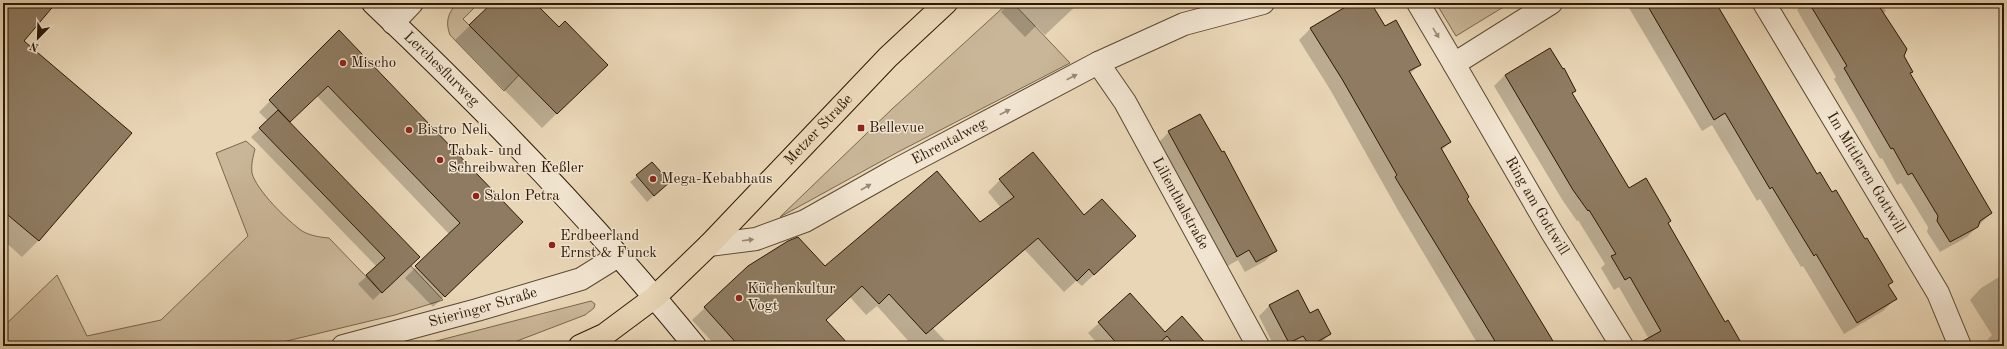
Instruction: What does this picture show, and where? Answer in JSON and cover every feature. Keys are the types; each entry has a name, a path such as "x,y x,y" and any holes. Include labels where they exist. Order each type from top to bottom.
{"main road":[{"name":"Metzer Straße","path":"580,346 604,335 655,297 709,245 888,57 946,3"}],"street":[{"name":"Lerchesflurweg","path":"372,3 464,91 596,230 655,297 695,346"},
{"path":"393,23 412,3"},
{"name":"Ehrentalweg","path":"709,245 756,239 805,221 898,168 1098,63 1184,24 1263,3"},
{"name":"Ring am Gottwill","path":"1418,3 1551,231 1622,346"},
{"path":"1454,64 1551,3"},
{"name":"Im Mittleren Gottwill","path":"1764,3 1938,293 1960,346"},
{"name":"Lilienthalstraße","path":"1098,63 1125,102 1258,346"},
{"name":"Stieringer Straße","path":"343,346 477,310 581,278 618,256"}],"shaded area":[{"path":"457,3 479,3 463,19 519,75 504,91 450,35 448,30 448,18 451,10"},
{"path":"1008,3 1013,3 1070,63 898,152 780,217 892,109"},
{"path":"1436,3 1510,3 1456,36"},
{"path":"246,141 255,149 252,161 252,173 255,180 273,205 302,231 318,237 329,238 382,293 398,277 383,260 394,248 443,300 395,315 266,346 3,346 3,327 57,275 87,336 161,320 248,236 216,153"},
{"path":"591,301 595,304 594,308 585,315 504,346 417,346"}],"building":[{"path":"3,3 56,3 24,41 132,133 39,241 3,211"},
{"path":"492,3 535,3 559,27 565,21 608,65 557,114 469,25"},
{"path":"1352,3 1371,3 1385,26 1396,20 1421,65 1409,71 1451,142 1441,148 1469,197 1467,199 1556,346 1498,346 1395,177 1397,175 1342,79 1310,28"},
{"path":"1646,3 1716,3 1817,174 1820,172 1832,192 1836,190 1865,239 1867,238 1893,282 1888,285 1897,299 1857,323 1816,254 1814,256 1772,187 1770,189 1725,113 1714,120"},
{"path":"1809,3 1877,3 1907,49 1904,56 1913,72 1910,73 1992,213 1980,221 1978,227 1950,242 1937,221 1938,216 1912,173 1908,175 1893,148 1891,149 1844,68 1847,66"},
{"path":"339,30 523,222 445,297 415,266 460,223 328,86 290,122 269,100"},
{"path":"1550,48 1563,69 1564,68 1576,91 1572,93 1629,188 1646,178 1671,221 1668,223 1725,322 1728,320 1743,346 1634,346 1661,331 1630,277 1625,280 1611,256 1616,254 1589,210 1588,211 1573,190 1505,75"},
{"path":"278,110 420,257 382,293 366,275 385,258 259,128"},
{"path":"1200,114 1222,152 1224,151 1277,251 1256,262 1249,250 1237,257 1168,131"},
{"path":"1033,152 1084,215 1102,199 1136,236 1094,275 1089,269 1077,281 1038,238 926,334 889,294 879,304 862,286 826,320 850,346 739,346 704,307 748,266 788,241 798,237 825,266 937,171 980,222 1014,197 999,179"},
{"name":"Mega-Kebabhaus","path":"652,162 670,182 654,196 636,175"},
{"path":"1298,290 1310,313 1318,309 1331,334 1310,346 1303,336 1289,343 1269,305"},
{"path":"1130,293 1165,332 1182,316 1208,346 1175,346 1167,336 1156,346 1119,346 1098,322"}],"place":[{"name":"Mischo","path":"343,63"},
{"name":"Bellevue","path":"861,128"},
{"name":"Bistro Neli","path":"409,130"},
{"name":"Tabak- und Schreibwaren Keßler","path":"440,160"},
{"name":"Mega-Kebabhaus","path":"653,179"},
{"name":"Salon Petra","path":"476,196"},
{"name":"Erdbeerland Ernst & Funck","path":"552,245"},
{"name":"Küchenkultur Vogt","path":"739,298"}]}
